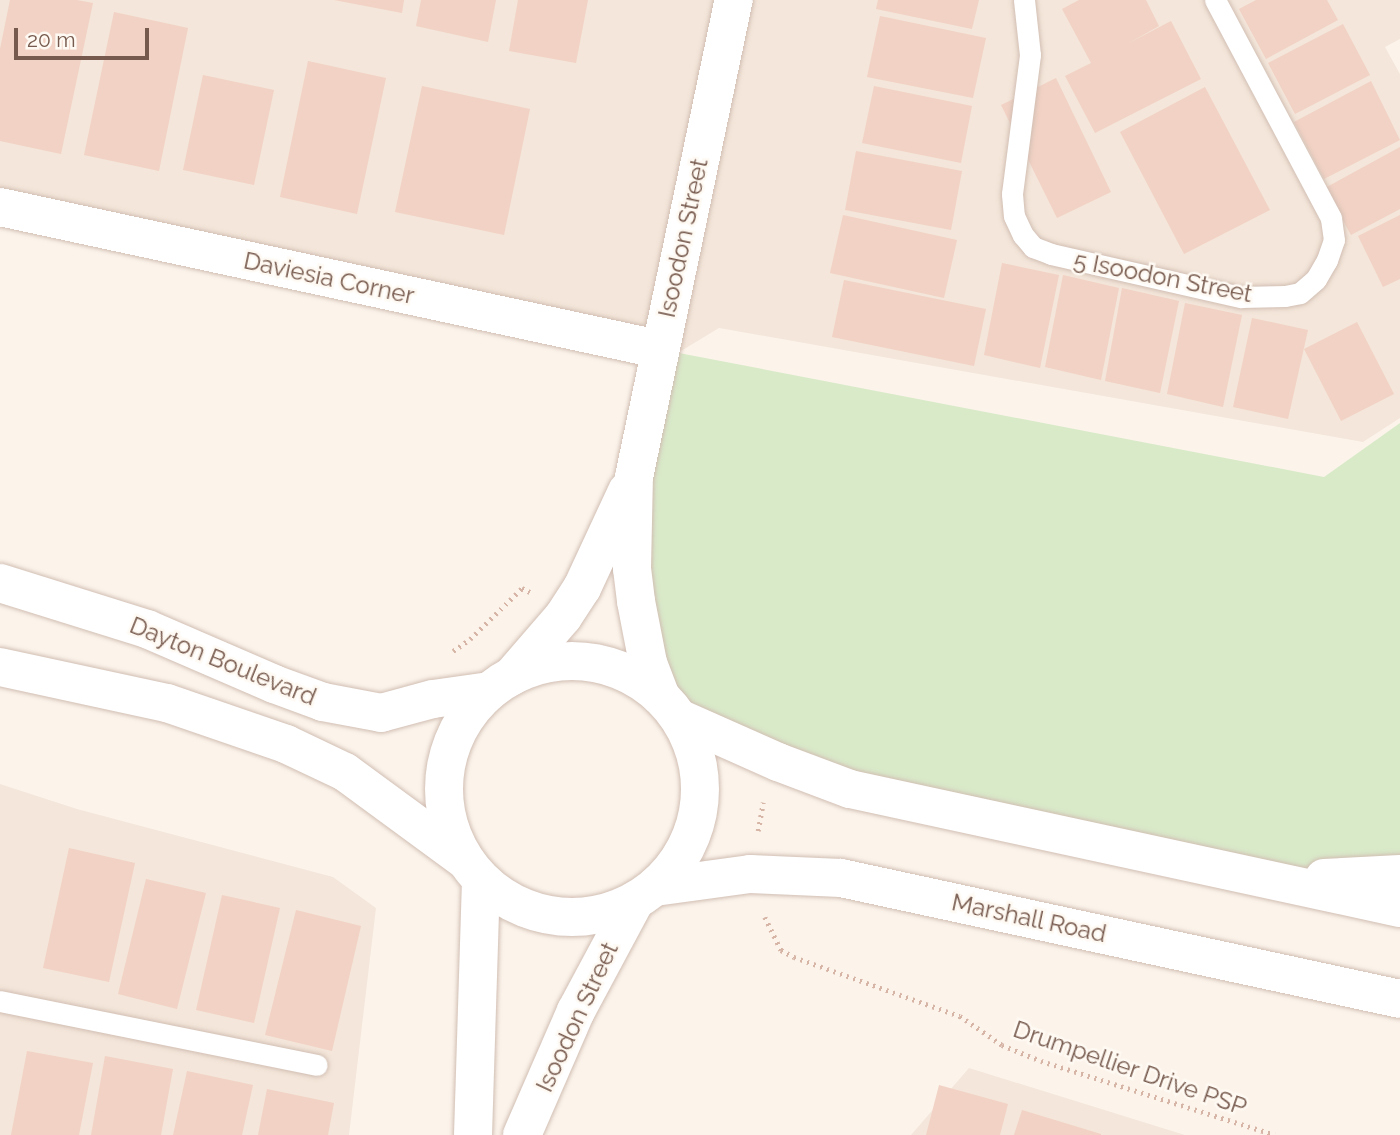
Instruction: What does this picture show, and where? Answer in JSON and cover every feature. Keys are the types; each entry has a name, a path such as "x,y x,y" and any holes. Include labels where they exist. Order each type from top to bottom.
{"street":[{"name":"Isoodon Street","path":"522,1135 576,1011 645,894 674,868 688,845 699,807 698,767 691,742 670,708 648,663 632,569 634,477 658,349 734,0"},
{"name":"Daviesia Corner","path":"0,207 658,349"},
{"name":"Isoodon Street","path":"474,870 453,838 446,812 445,772 456,733 471,710 501,684 563,617 582,588 634,477"},
{"name":"Dayton Boulevard","path":"0,583 147,629 274,684 323,702 381,713 501,684 537,666 563,662 590,663 641,681 670,708"},
{"path":"0,667 167,703 286,744 345,772 474,870 473,1135"},
{"path":"670,708 778,762 850,789 1400,908"},
{"name":"Marshall Road","path":"474,870 515,904 555,916 597,915 645,894 750,874 842,878 1400,999"},
{"path":"1277,881 1400,874"}],"lane":[{"name":"5 Isoodon Street","path":"1024,0 1030,55 1012,194 1014,216 1023,235 1034,247 1051,254 1241,297 1276,297 1300,293 1316,279 1327,260 1334,240 1331,218 1215,0"},
{"path":"0,1001 317,1065"}],"path":[{"name":"Drumpellier Drive PSP","path":"750,874 773,937 781,950 794,957 960,1016 1002,1045 1041,1061 1275,1135"}],"shaded area":[{"path":"0,0 1400,0 1400,39 1385,47 1400,74 1400,418 1363,442 719,328 658,365 0,226"},
{"path":"0,784 77,809 333,877 376,908 349,1135 0,1135"},
{"path":"969,1068 1185,1135 911,1135"}],"green space":[{"path":"658,349 1324,477 1400,423 1400,874 1277,881 863,791 641,681"}],"building":[{"path":"10,0 77,0 93,3 61,154 0,141 0,49"},
{"path":"334,0 404,0 402,13"},
{"path":"421,0 496,0 488,42 416,26"},
{"path":"518,0 588,0 576,63 509,51"},
{"path":"878,0 979,0 972,29 876,9"},
{"path":"1079,0 1146,0 1159,26 1127,44 1171,21 1201,79 1095,133 1065,76 1091,63 1062,9"},
{"path":"1256,0 1327,0 1338,20 1266,59 1239,9"},
{"path":"114,12 188,28 159,171 84,155"},
{"path":"880,16 986,38 973,98 867,77"},
{"path":"1343,24 1370,75 1295,114 1268,63"},
{"path":"308,61 386,78 357,214 280,197"},
{"path":"203,75 274,90 254,185 183,170"},
{"path":"1056,78 1111,192 1057,218 1001,105"},
{"path":"1371,81 1400,140 1324,179 1294,122"},
{"path":"422,86 530,109 504,235 395,212"},
{"path":"874,86 972,106 961,163 862,143"},
{"path":"1205,87 1270,210 1184,254 1120,132"},
{"path":"1400,147 1400,209 1351,235 1325,188"},
{"path":"856,151 962,171 951,230 845,210"},
{"path":"843,215 957,240 944,298 830,273"},
{"path":"1400,215 1400,279 1383,287 1358,236"},
{"path":"1002,263 1059,275 1040,368 984,355"},
{"path":"1063,275 1119,288 1101,380 1045,367"},
{"path":"844,280 986,309 974,366 832,337"},
{"path":"1122,288 1179,301 1160,393 1105,381"},
{"path":"1185,303 1242,315 1223,407 1167,394"},
{"path":"1252,318 1308,330 1288,419 1233,407"},
{"path":"1357,322 1394,394 1341,421 1304,349"},
{"path":"69,848 135,863 109,982 43,968"},
{"path":"146,879 206,893 177,1009 118,994"},
{"path":"222,895 280,908 254,1023 196,1010"},
{"path":"296,910 361,926 332,1051 265,1035"},
{"path":"27,1051 93,1063 79,1135 11,1135"},
{"path":"105,1056 173,1069 161,1135 91,1135"},
{"path":"187,1071 253,1085 242,1135 173,1135"},
{"path":"939,1085 1008,1104 1000,1135 926,1135"},
{"path":"267,1089 334,1103 328,1135 258,1135"},
{"path":"1022,1110 1101,1134 1101,1135 1014,1135"}]}
